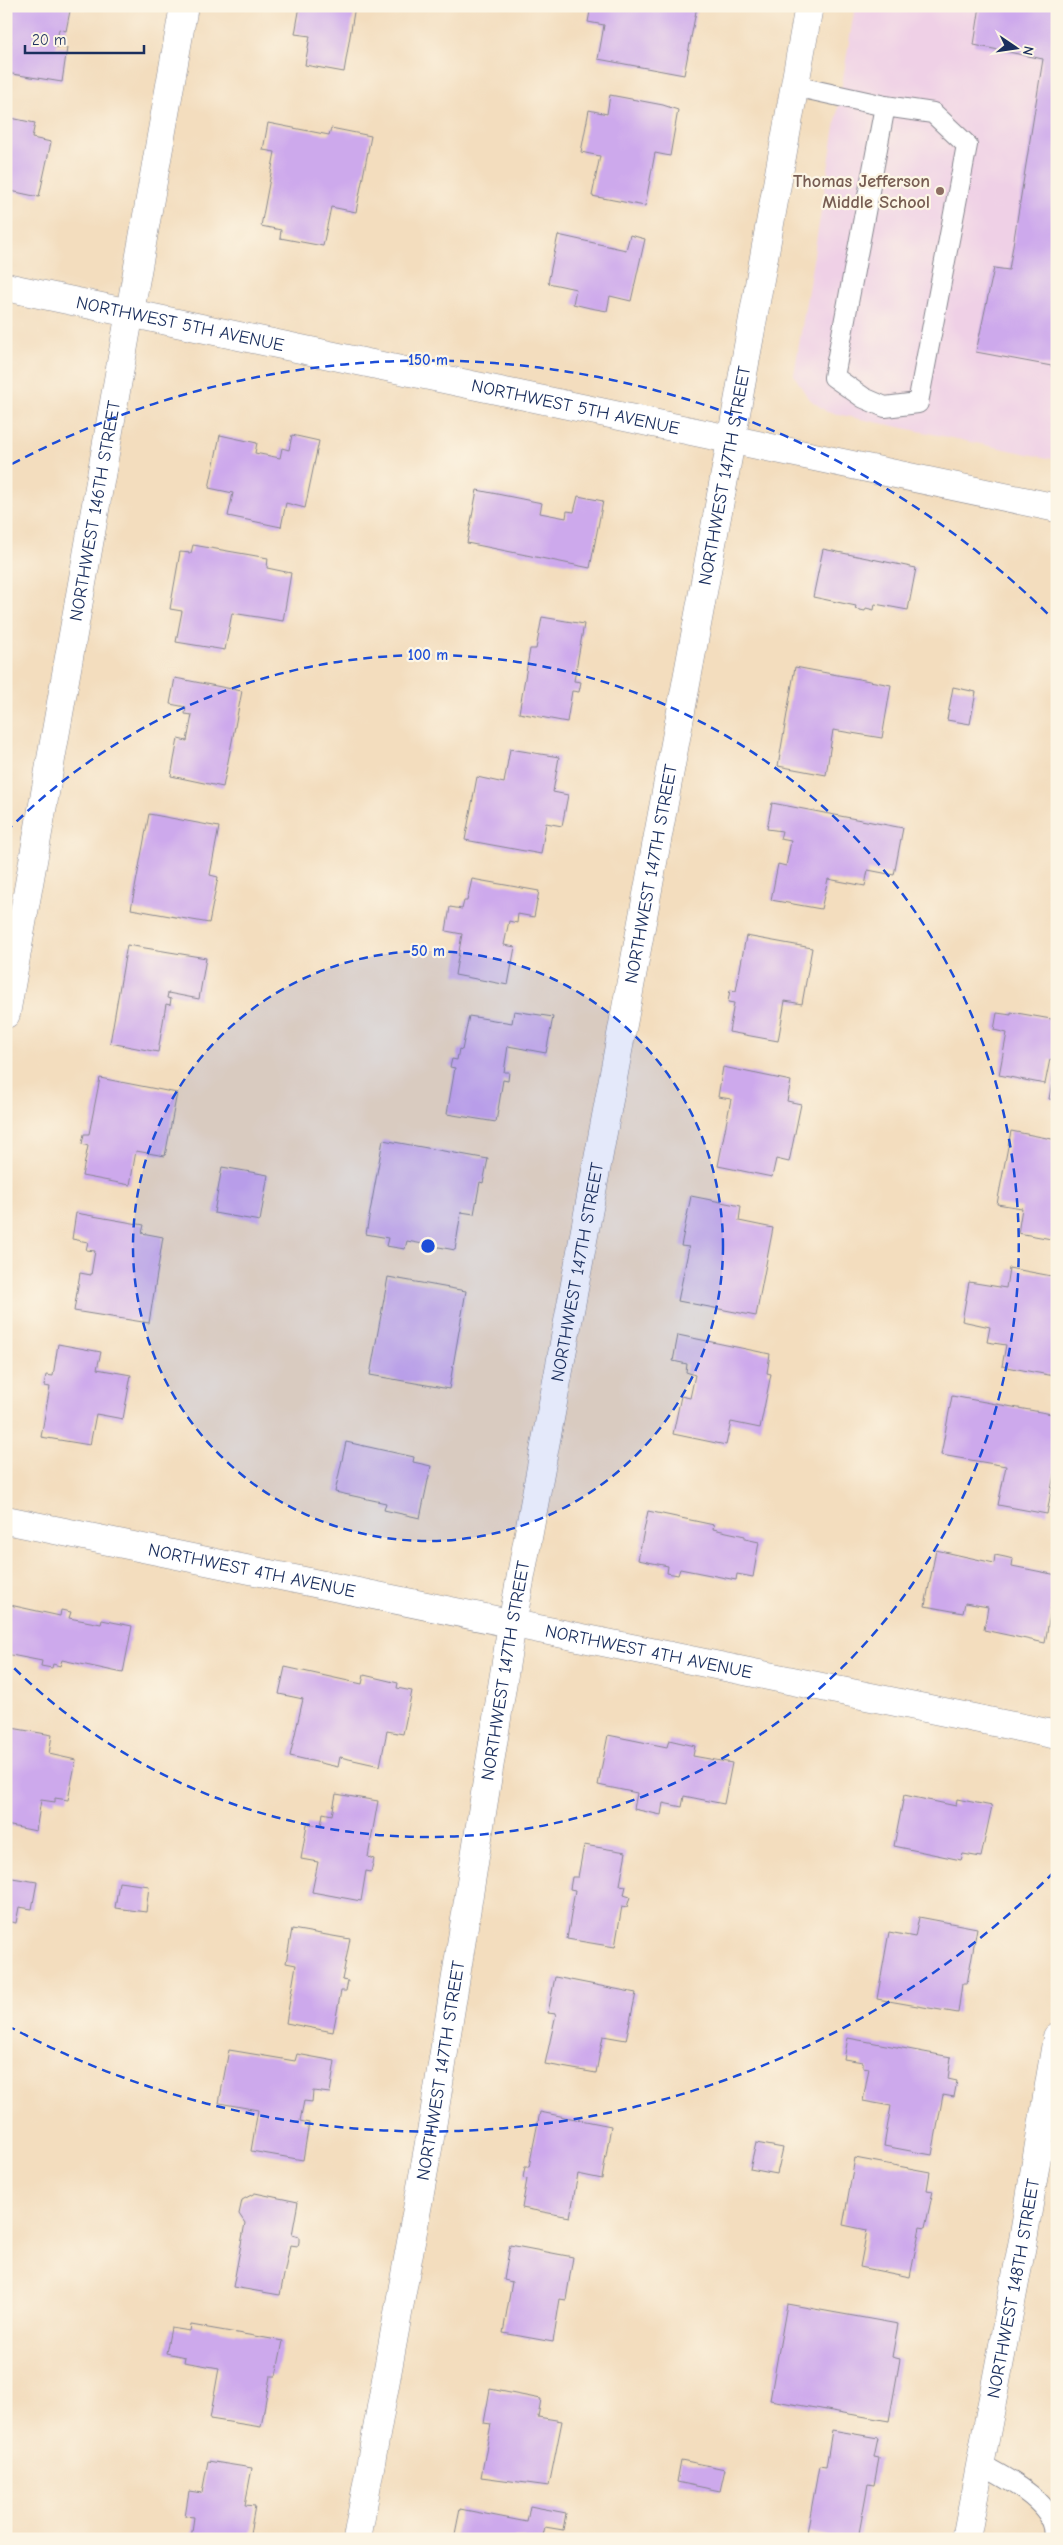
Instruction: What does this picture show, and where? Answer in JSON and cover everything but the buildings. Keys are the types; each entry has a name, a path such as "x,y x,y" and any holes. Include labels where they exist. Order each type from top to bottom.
{"street":[{"name":"NORTHWEST 146TH STREET","path":"6,1014 184,6"},
{"name":"NORTHWEST 147TH STREET","path":"357,2539 433,2121 512,1624 731,441 809,6"},
{"name":"NORTHWEST 5TH AVENUE","path":"6,287 731,441 1057,508"},
{"name":"NORTHWEST 4TH AVENUE","path":"6,1520 1057,1735"},
{"name":"NORTHWEST 148TH STREET","path":"966,2539 1023,2240 1057,2037"}],"lane":[{"path":"794,86 885,106 933,113 967,145 918,403 885,407 864,398 834,377 885,106"},
{"path":"980,2464 1011,2480 1039,2503 1049,2514 1055,2534 1054,2539"}],"shaded area":[{"name":"Thomas Jefferson Middle School","path":"855,6 1057,6 1057,460 827,412 808,398 794,375"}],"place":[{"name":"Thomas Jefferson Middle School","path":"940,191"}]}
